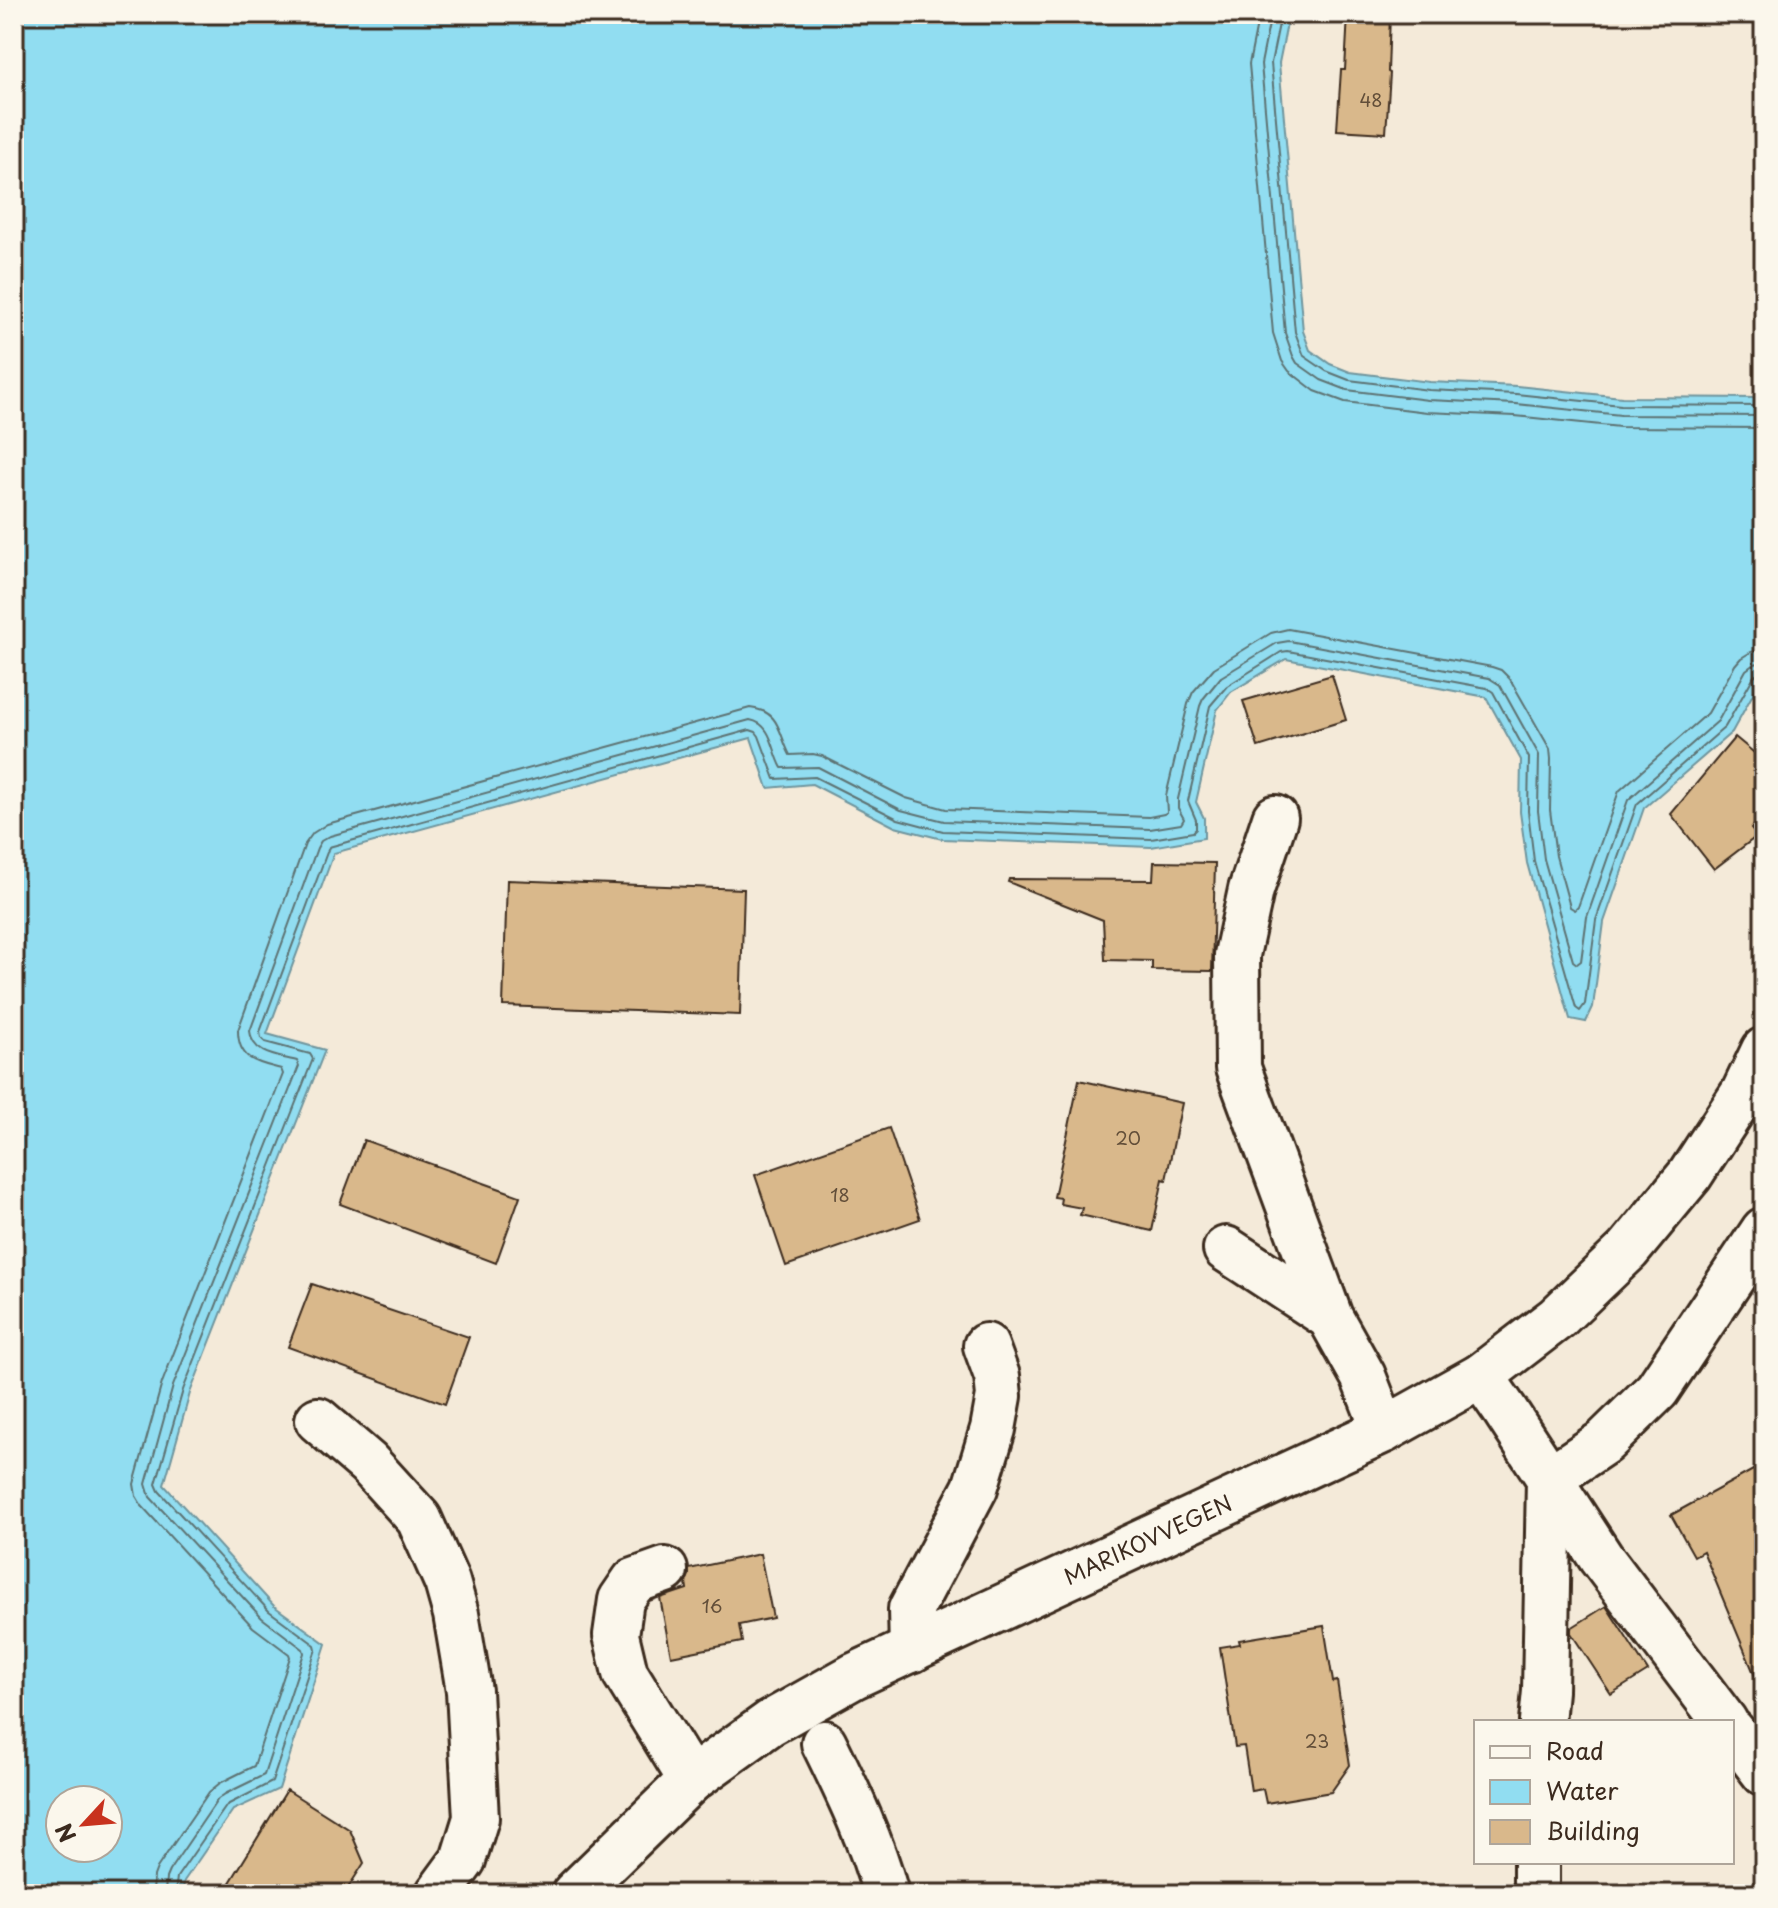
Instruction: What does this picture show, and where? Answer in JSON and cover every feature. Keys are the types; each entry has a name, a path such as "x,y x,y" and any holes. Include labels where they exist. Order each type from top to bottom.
{"main road":[{"path":"1275,818 1251,890 1237,955 1238,1068 1330,1317 1363,1376 1384,1430"},
{"name":"MARIKOVVEGEN","path":"574,1894 691,1780 770,1723 854,1676 1384,1430 1481,1376 1557,1318 1628,1250 1690,1175 1744,1092 1764,1050"},
{"path":"1549,1479 1604,1442 1657,1390 1764,1230"},
{"path":"1226,1249 1330,1317"},
{"path":"912,1650 911,1609 975,1488 993,1429 999,1396 997,1376 986,1346"},
{"path":"1481,1376 1601,1558 1723,1720"},
{"path":"318,1420 368,1463 419,1519 447,1582 456,1614 469,1691 476,1818 463,1860 438,1894"},
{"path":"1542,1720 1549,1479"},
{"path":"665,1570 634,1581 621,1600 616,1635 625,1673 691,1780"},
{"path":"1734,1734 1764,1773"},
{"path":"824,1743 848,1793 886,1894"}],"water":[{"path":"14,14 1289,14 1279,63 1303,331 1310,350 1330,364 1350,372 1430,382 1517,386 1622,397 1764,398 1764,674 1732,732 1644,808 1604,922 1593,1007 1586,1022 1570,1019 1527,863 1520,812 1521,760 1486,697 1286,659 1231,692 1217,710 1196,802 1204,818 1204,838 1151,847 942,839 895,827 812,784 768,788 751,738 334,853 267,1034 325,1050 190,1393 164,1485 274,1606 326,1644 279,1789 233,1810 184,1881 183,1894 14,1894"}],"building":[{"path":"1348,14 1390,14 1386,133 1337,130"},
{"path":"1332,675 1346,720 1258,747 1243,701"},
{"path":"1735,737 1764,761 1764,813 1751,829 1757,836 1714,869 1671,814"},
{"path":"1154,862 1215,863 1212,971 1152,970 1152,961 1105,960 1103,920 1008,882 1009,879 1153,880"},
{"path":"507,880 744,889 740,1015 503,1006"},
{"path":"1079,1080 1182,1103 1152,1231 1080,1215 1082,1208 1060,1204 1061,1198 1054,1197"},
{"path":"889,1128 920,1219 786,1266 755,1175"},
{"path":"364,1140 520,1196 496,1263 340,1204"},
{"path":"312,1284 469,1337 445,1404 288,1347"},
{"path":"1764,1464 1763,1695 1703,1551 1694,1556 1671,1515"},
{"path":"760,1554 773,1618 739,1625 742,1642 671,1656 660,1598 687,1589 689,1569"},
{"path":"1606,1606 1648,1671 1611,1694 1571,1633 1571,1628"},
{"path":"1324,1626 1333,1682 1337,1681 1350,1765 1331,1792 1266,1803 1263,1789 1251,1791 1244,1746 1235,1747 1220,1647 1240,1644 1239,1640"},
{"path":"287,1790 350,1830 364,1863 344,1894 223,1894"}]}
